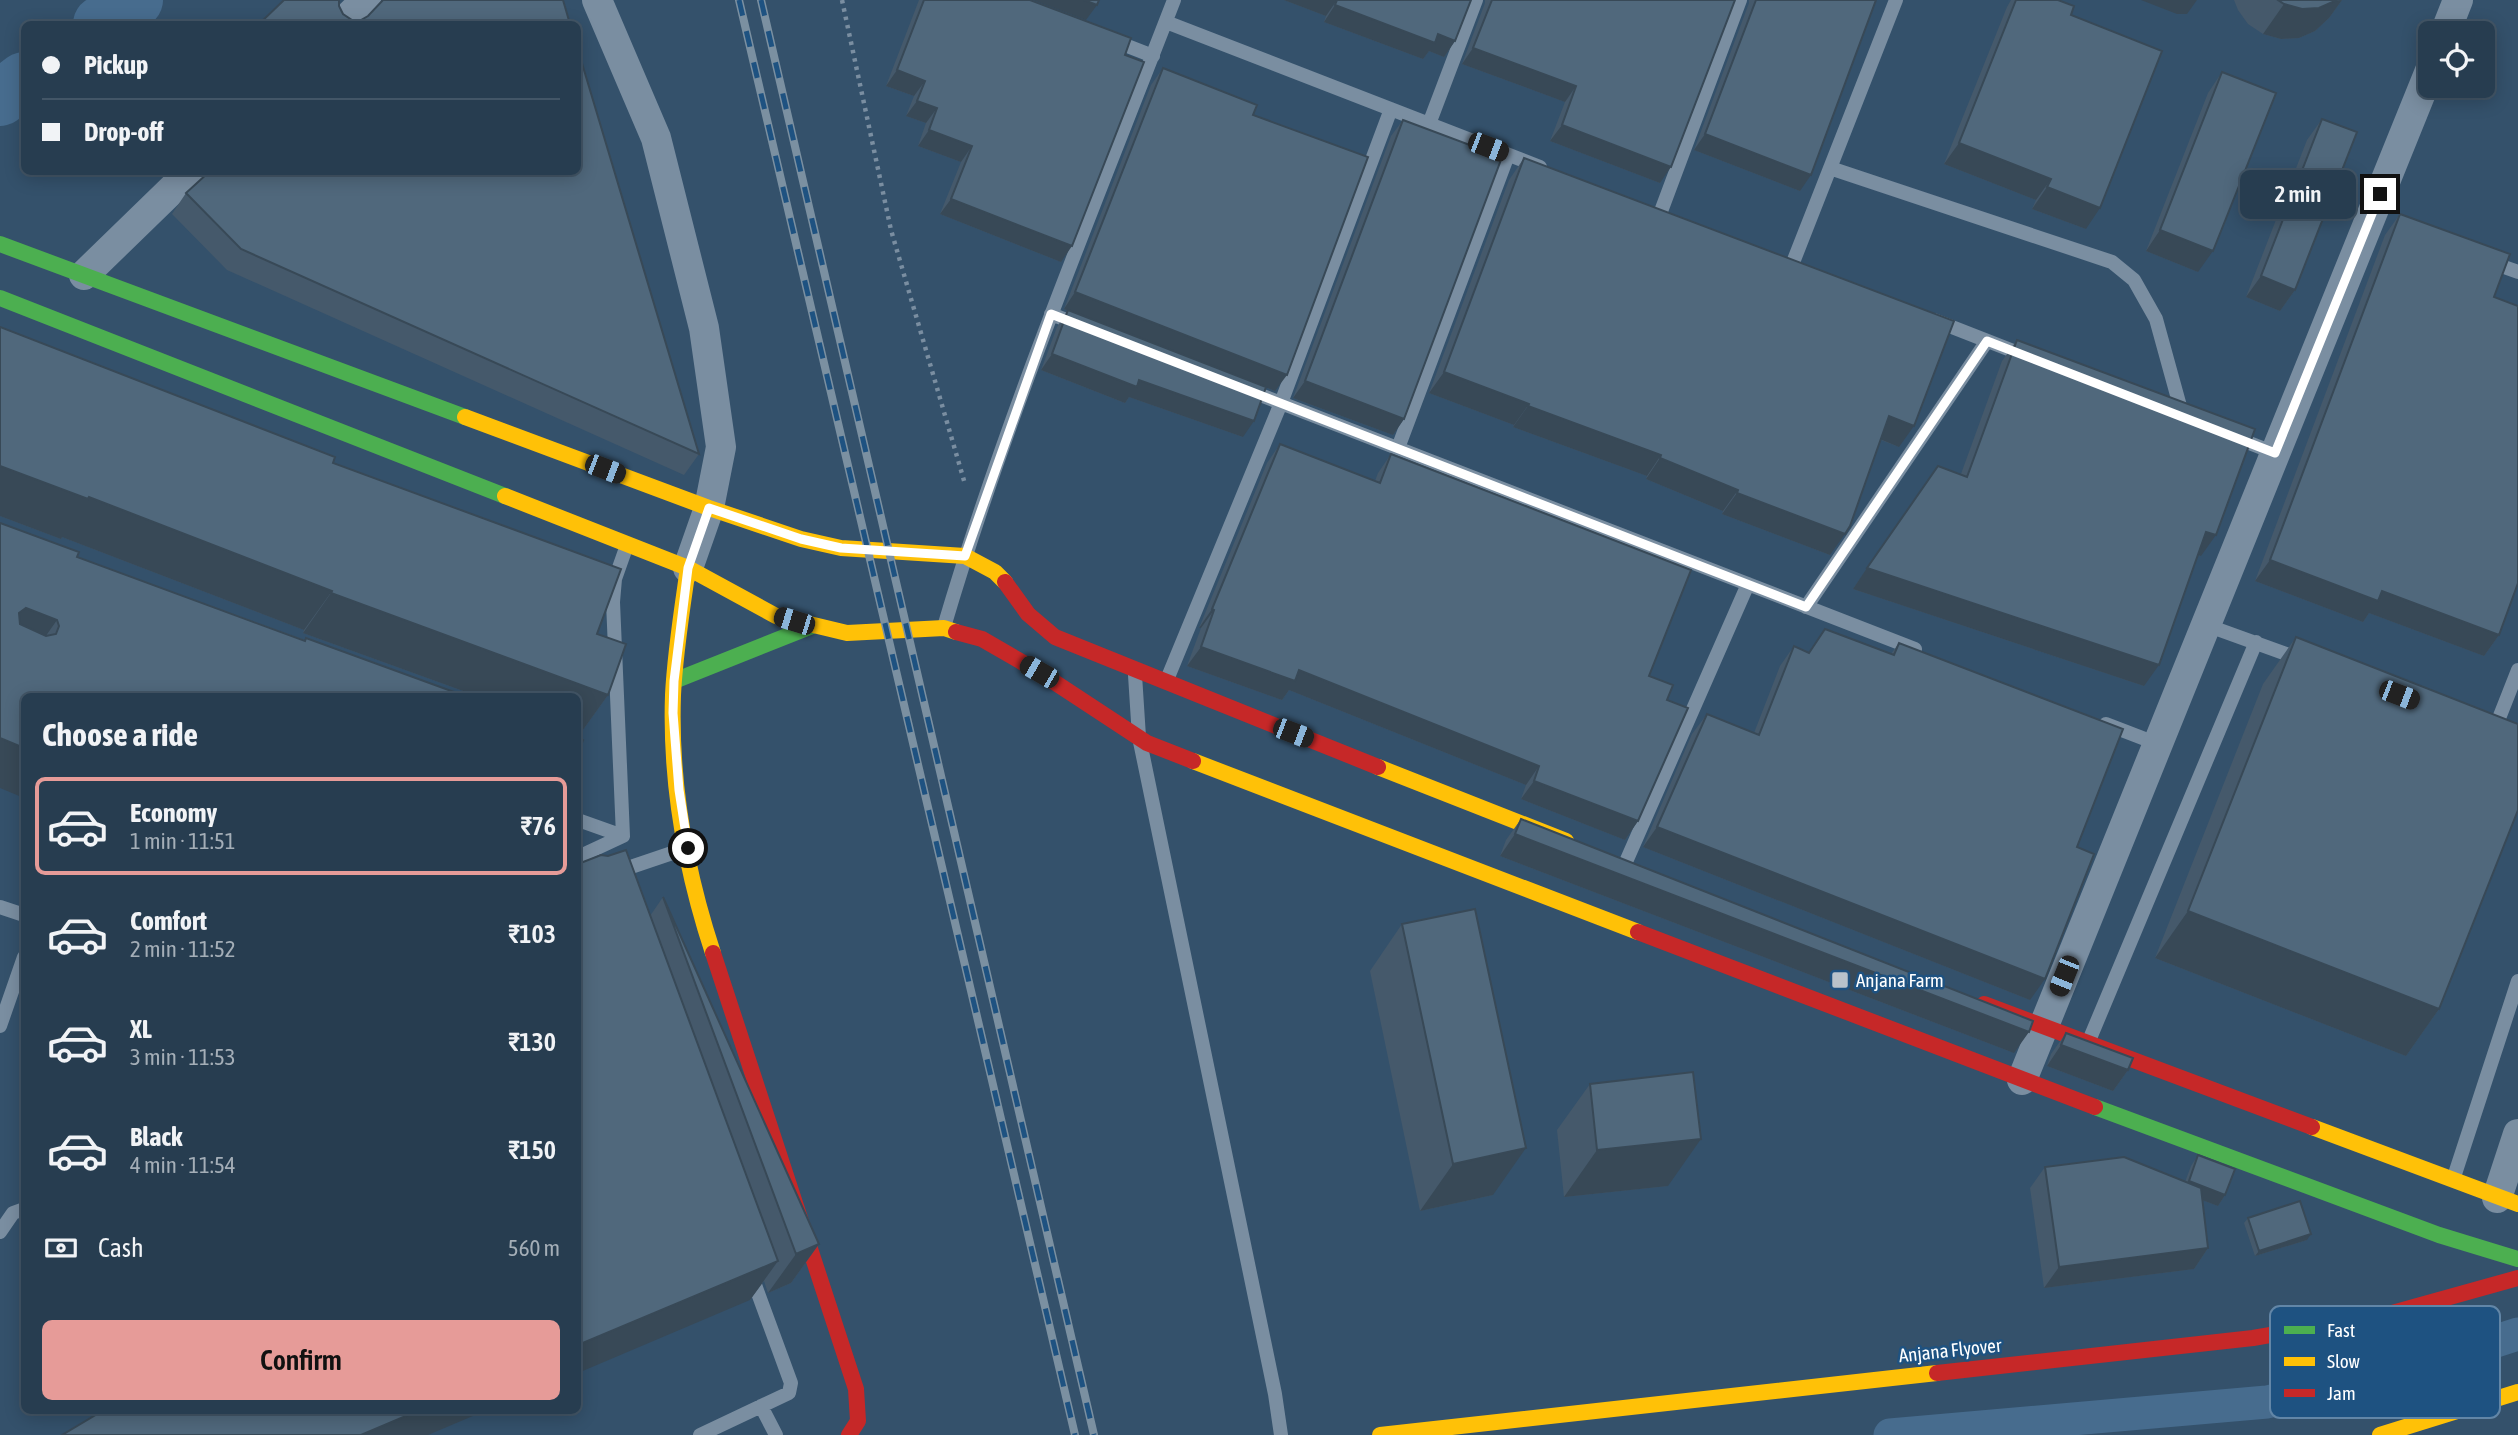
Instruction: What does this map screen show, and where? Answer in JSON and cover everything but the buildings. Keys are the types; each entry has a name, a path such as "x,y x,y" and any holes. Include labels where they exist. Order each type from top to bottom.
{"main road":[{"path":"0,244 709,508 801,539 841,548 965,556 995,572 1014,592 1028,614 1055,637 1587,849"},
{"path":"0,298 627,543 688,568 776,615 847,633 944,628 982,639 1160,748 2022,1080 2439,1235 2518,1259"},
{"path":"688,568 674,681 673,713 679,790 692,881 856,1389 857,1430"},
{"path":"674,681 811,626"},
{"path":"1967,998 2508,1201"},
{"path":"2482,1248 2506,1238"},
{"name":"Anjana Flyover","path":"2417,1306 2518,1278"},
{"name":"Anjana Flyover","path":"1380,1435 2270,1335"},
{"path":"2500,1397 2518,1391"},
{"path":"2380,1435 2433,1418"}],"street":[{"path":"344,21 366,0"},
{"path":"597,0 656,138 704,328 722,447 709,508 688,568"},
{"path":"2450,21 2458,0"},
{"path":"2022,1080 2275,453 2376,221 2420,98"},
{"path":"84,275 187,175"},
{"path":"2508,1201 2518,1134"}],"lane":[{"path":"944,628 965,556 1051,314 1174,0"},
{"path":"1429,124 1476,0"},
{"path":"1660,214 1740,0"},
{"path":"1792,265 1896,0"},
{"path":"1166,22 1559,174"},
{"path":"1104,37 1153,56"},
{"path":"1165,683 1281,403 1391,109"},
{"path":"1398,448 1508,155"},
{"path":"1830,168 2112,262 2134,280 2156,318 2183,417"},
{"path":"2481,258 2518,272"},
{"path":"1051,314 1090,329"},
{"path":"1922,316 2036,360"},
{"path":"1806,607 1987,341"},
{"path":"1230,383 1923,653"},
{"path":"2218,430 2275,453"},
{"path":"623,836 607,592 615,579 627,543"},
{"path":"1625,864 1748,584"},
{"path":"2206,625 2318,665"},
{"path":"2087,1044 2256,642"},
{"path":"1134,670 1139,737 1275,1394 1281,1435"},
{"path":"2494,731 2518,670"},
{"path":"2093,719 2158,744"},
{"path":"581,821 623,836"},
{"path":"581,856 623,836"},
{"path":"608,888 603,875 688,848"},
{"path":"0,907 21,914"},
{"path":"0,1026 21,966"},
{"path":"2453,1181 2518,981"},
{"path":"0,1232 13,1213 21,1210"},
{"path":"701,1435 789,1393 791,1383 748,1266"},
{"path":"761,1406 776,1435"}],"path":[{"path":"842,0 891,230 977,525"}],"waterway":[{"path":"105,21 135,0"},
{"path":"0,98 21,82"},
{"path":"2500,1340 2518,1334"},
{"path":"1890,1435 2270,1401"}],"railway":[{"path":"739,0 1075,1435"},
{"path":"761,0 1094,1435"}],"traffic: fast":[{"path":"0,244 465,417"},
{"path":"0,298 505,496"},
{"path":"674,681 812,626"},
{"path":"2095,1107 2439,1235 2518,1259"}],"traffic: slow":[{"path":"465,417 709,508 801,539 841,548 965,556 995,572 1005,582"},
{"path":"505,496 688,568 776,616 847,633 944,628 956,632"},
{"path":"688,568 674,679 674,760 688,858 713,953"},
{"path":"1193,761 1638,932"},
{"path":"1378,767 1566,841"},
{"path":"2312,1127 2518,1204"},
{"path":"1380,1435 1937,1373"},
{"path":"2500,1398 2518,1392"},
{"path":"2380,1435 2435,1418"}],"traffic: jam":[{"path":"1005,582 1028,614 1055,637 1378,767"},
{"path":"956,632 982,639 1039,672 1147,743 1193,761"},
{"path":"1638,932 2095,1107"},
{"path":"713,953 856,1389 858,1421 849,1435"},
{"path":"1984,1004 2312,1127"},
{"path":"2417,1306 2518,1278"},
{"path":"1937,1373 2270,1335"}],"place":[{"name":"Anjana Farm","path":"1840,980"}],"route":[{"path":"688,848 679,790 673,713 674,681 688,568 709,508 801,539 841,548 965,556 1051,314 1806,607 1987,341 2275,453 2380,194"}]}
